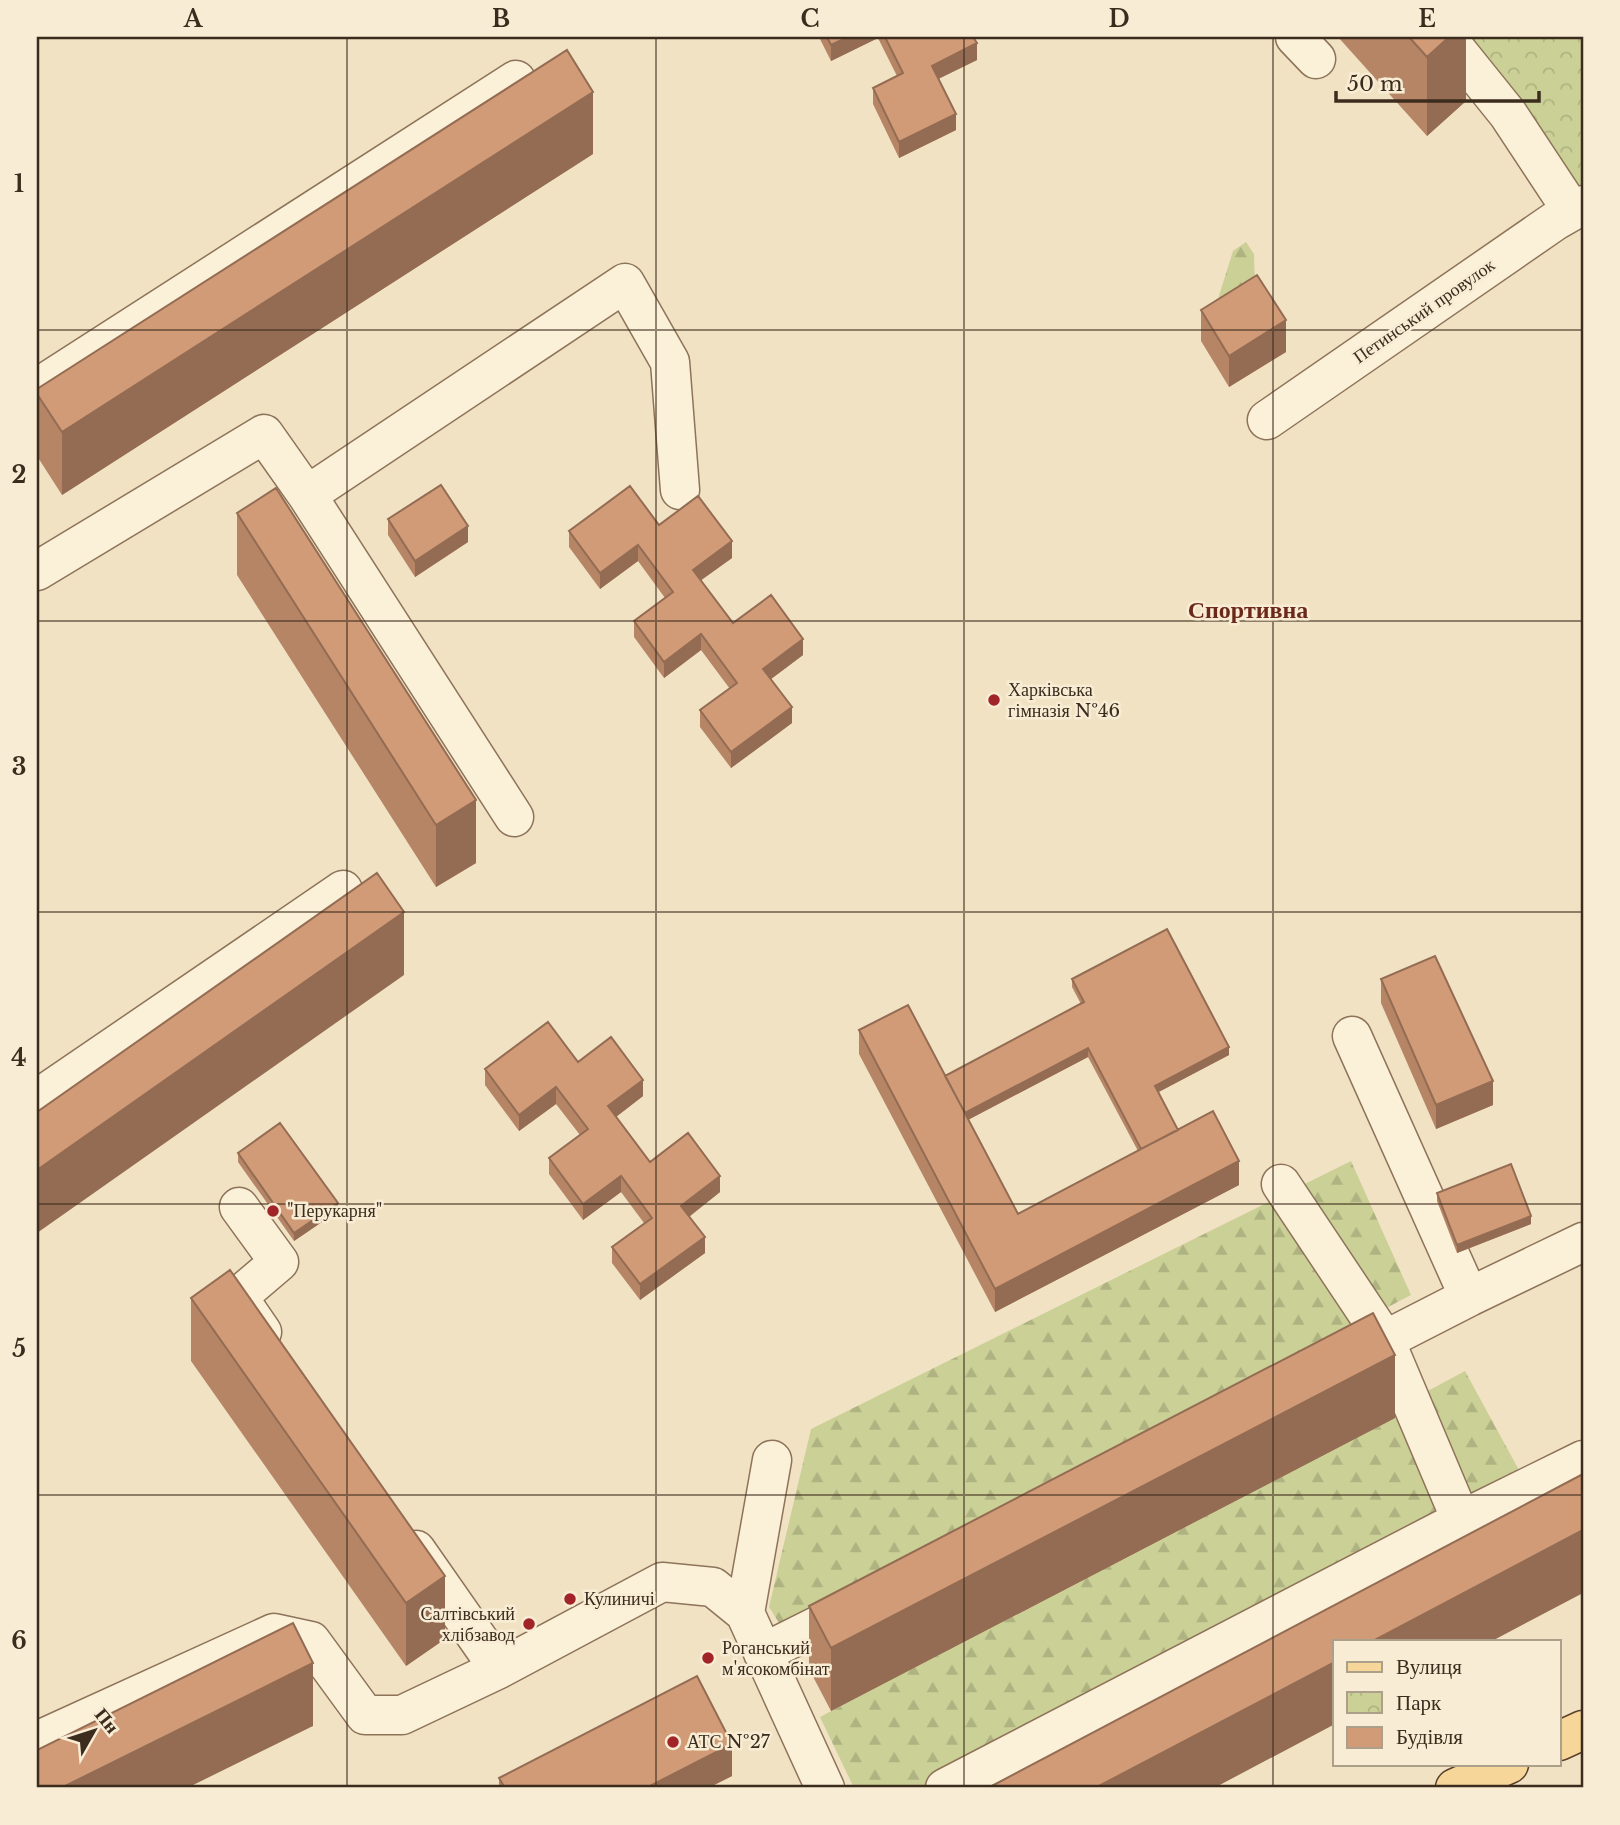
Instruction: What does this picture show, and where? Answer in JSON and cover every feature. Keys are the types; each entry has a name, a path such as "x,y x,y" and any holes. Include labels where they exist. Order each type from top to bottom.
{"main road":[{"path":"1560,1741 1583,1730"},
{"path":"1455,1788 1504,1766"}],"street":[{"path":"1446,37 1578,208"},
{"path":"37,388 516,80"},
{"name":"Петинський провулок","path":"1267,421 1555,221 1578,208"},
{"path":"307,495 625,283 670,362 680,490"},
{"path":"37,571 264,434 307,495 513,817"},
{"path":"37,1099 343,890"},
{"path":"1352,1035 1469,1297"},
{"path":"1281,1184 1385,1340 1461,1520"},
{"path":"239,1207 279,1262 238,1297 285,1364"},
{"path":"1311,1377 1583,1242"},
{"path":"745,1613 772,1460"},
{"path":"945,1788 1461,1520 1583,1460"},
{"path":"396,1522 499,1669"},
{"path":"37,1741 274,1633 311,1641 365,1715 402,1715 499,1669 662,1582 713,1587 745,1613 825,1788"},
{"path":"763,1653 887,1591"}],"green space":[{"path":"1439,37 1583,37 1583,195"},
{"path":"1246,242 1254,254 1255,293 1213,315 1233,251"},
{"path":"1351,1161 1411,1295 781,1626 769,1607 811,1429"},
{"path":"1465,1371 1538,1505 993,1788 854,1788 820,1717"}],"building":[{"path":"827,37 848,37 831,45"},
{"path":"885,37 973,37 977,43 932,66 956,114 899,142 873,88 903,73"},
{"path":"1409,37 1449,37 1427,57"},
{"path":"567,50 593,92 62,432 37,394 37,389"},
{"path":"1257,275 1286,320 1229,356 1201,310"},
{"path":"441,485 468,526 415,561 388,519"},
{"path":"630,486 659,525 698,496 732,541 693,570 733,623 771,595 803,639 763,669 792,707 731,752 700,710 737,683 701,634 664,662 634,621 673,592 638,545 600,573 569,531"},
{"path":"276,488 476,800 436,825 237,513"},
{"path":"377,873 404,912 37,1170 37,1112"},
{"path":"1167,929 1229,1047 1155,1086 1178,1130 1141,1149 1088,1048 965,1113 945,1076 1084,1002 1072,979"},
{"path":"1435,956 1493,1081 1436,1105 1381,979"},
{"path":"908,1005 1018,1214 1213,1111 1239,1161 995,1289 859,1030"},
{"path":"548,1022 578,1062 611,1037 643,1080 608,1106 650,1162 688,1133 720,1176 681,1206 705,1237 640,1284 612,1247 652,1218 621,1176 583,1204 549,1158 588,1129 556,1087 519,1115 485,1069"},
{"path":"280,1123 338,1203 294,1233 238,1153"},
{"path":"1511,1164 1531,1216 1457,1245 1437,1193"},
{"path":"230,1270 445,1576 406,1603 191,1298"},
{"path":"1373,1313 1395,1355 831,1648 809,1606"},
{"path":"1583,1474 1583,1530 1375,1640 1333,1640 1333,1663 1095,1788 988,1788"},
{"path":"293,1623 313,1663 61,1788 37,1788 37,1750"},
{"path":"697,1676 732,1744 646,1788 505,1788 499,1778"}],"place":[{"name":"Харківська гімназія №46","path":"994,700"},
{"name":"\"Перукарня\"","path":"273,1211"},
{"name":"Кулиничі","path":"570,1599"},
{"name":"Салтівський хлібзавод","path":"529,1624"},
{"name":"Роганський м'ясокомбінат","path":"708,1658"},
{"name":"АТС №27","path":"673,1742"}],"district":[{"name":"Спортивна","path":"1248,609"}]}
